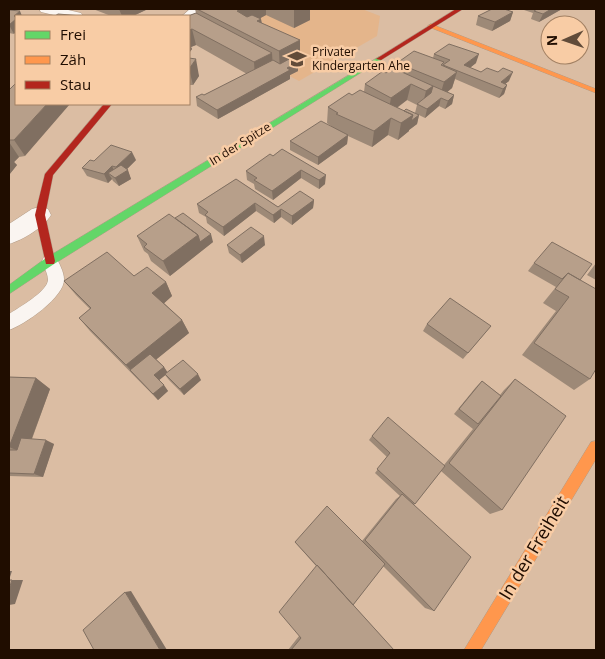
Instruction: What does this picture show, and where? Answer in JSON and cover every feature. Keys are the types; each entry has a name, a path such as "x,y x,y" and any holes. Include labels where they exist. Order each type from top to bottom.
{"street":[{"path":"46,9 72,15"},
{"name":"In der Spitze","path":"9,290 50,261 460,9"},
{"path":"430,26 596,91"},
{"path":"50,261 40,214 49,174 107,105"},
{"path":"9,235 40,214"},
{"name":"In der Freiheit","path":"472,650 596,447"}],"lane":[{"path":"9,323 45,298 53,289 56,280 50,261"}],"shaded area":[{"name":"Privater Kindergarten Ahe","path":"240,9 362,9 380,16 377,36 299,81 197,27"}],"building":[{"path":"197,9 243,9 237,11 247,17 252,15 261,19 257,21 300,40 279,51"},
{"path":"492,9 504,9 513,12 495,22 478,16"},
{"path":"537,9 551,9 543,14 534,11"},
{"path":"9,10 20,11 14,16 15,20 9,25"},
{"path":"196,13 272,53 254,62 190,30 190,15"},
{"path":"449,44 479,54 464,65 481,72 487,68 498,72 503,68 513,72 501,82 507,85 503,89 443,65 450,60 434,54"},
{"path":"414,51 444,62 441,65 457,72 444,82 397,63"},
{"path":"190,58 196,59 190,68"},
{"path":"291,58 298,62 287,68 290,70 217,110 196,97 204,95 273,60 280,64"},
{"path":"393,68 433,86 426,91 411,84 391,98 365,84 383,71 386,73"},
{"path":"15,84 15,105 46,105 14,140 9,140 9,90"},
{"path":"433,86 454,95 448,101 441,98 427,109 417,104 431,93"},
{"path":"360,90 413,115 401,123 391,118 374,131 336,114 338,113 328,107 349,93 352,95"},
{"path":"406,109 419,115 411,121 413,115 404,111"},
{"path":"321,121 348,135 318,157 290,141"},
{"path":"111,145 132,152 116,167 112,166 104,174 82,168 90,160 94,161"},
{"path":"282,149 326,175 319,180 301,170 272,191 254,180 257,178 246,171 270,154 273,156"},
{"path":"121,165 128,170 115,178 108,173"},
{"path":"236,179 278,207 300,191 314,200 292,216 281,209 273,215 255,203 223,227 205,215 208,212 197,204"},
{"path":"183,213 211,234 200,242 198,235 175,218"},
{"path":"169,214 198,235 163,261 144,247 147,244 137,236"},
{"path":"251,227 264,236 240,255 227,245"},
{"path":"552,242 592,264 580,280 568,273 562,279 534,263"},
{"path":"107,252 134,276 147,267 166,282 152,293 182,320 126,365 79,318 91,308 64,281"},
{"path":"568,273 596,289 596,369 590,379 534,343 569,297 555,289"},
{"path":"450,298 491,326 468,353 427,324"},
{"path":"150,354 164,367 154,375 164,385 153,394 130,370"},
{"path":"183,360 198,374 180,389 165,374"},
{"path":"9,377 36,378 9,447"},
{"path":"515,379 566,416 502,510 449,463"},
{"path":"482,381 501,396 478,424 459,409"},
{"path":"388,417 445,466 415,504 377,469 390,453 372,436"},
{"path":"21,438 46,440 34,474 9,473 9,450 17,450"},
{"path":"402,494 471,557 434,611 365,540"},
{"path":"327,506 385,564 353,605 295,542"},
{"path":"317,565 394,650 291,650 301,638 279,612"},
{"path":"125,592 160,650 94,650 83,630"}],"traffic: fast":[{"path":"9,290 50,261 379,59"}],"traffic: slow":[{"path":"431,26 596,91"},
{"path":"472,650 596,447"}],"traffic: jam":[{"path":"379,59 460,9"},
{"path":"50,261 40,215 49,174 107,105"}],"place":[{"name":"Privater Kindergarten Ahe","path":"297,59"}]}
